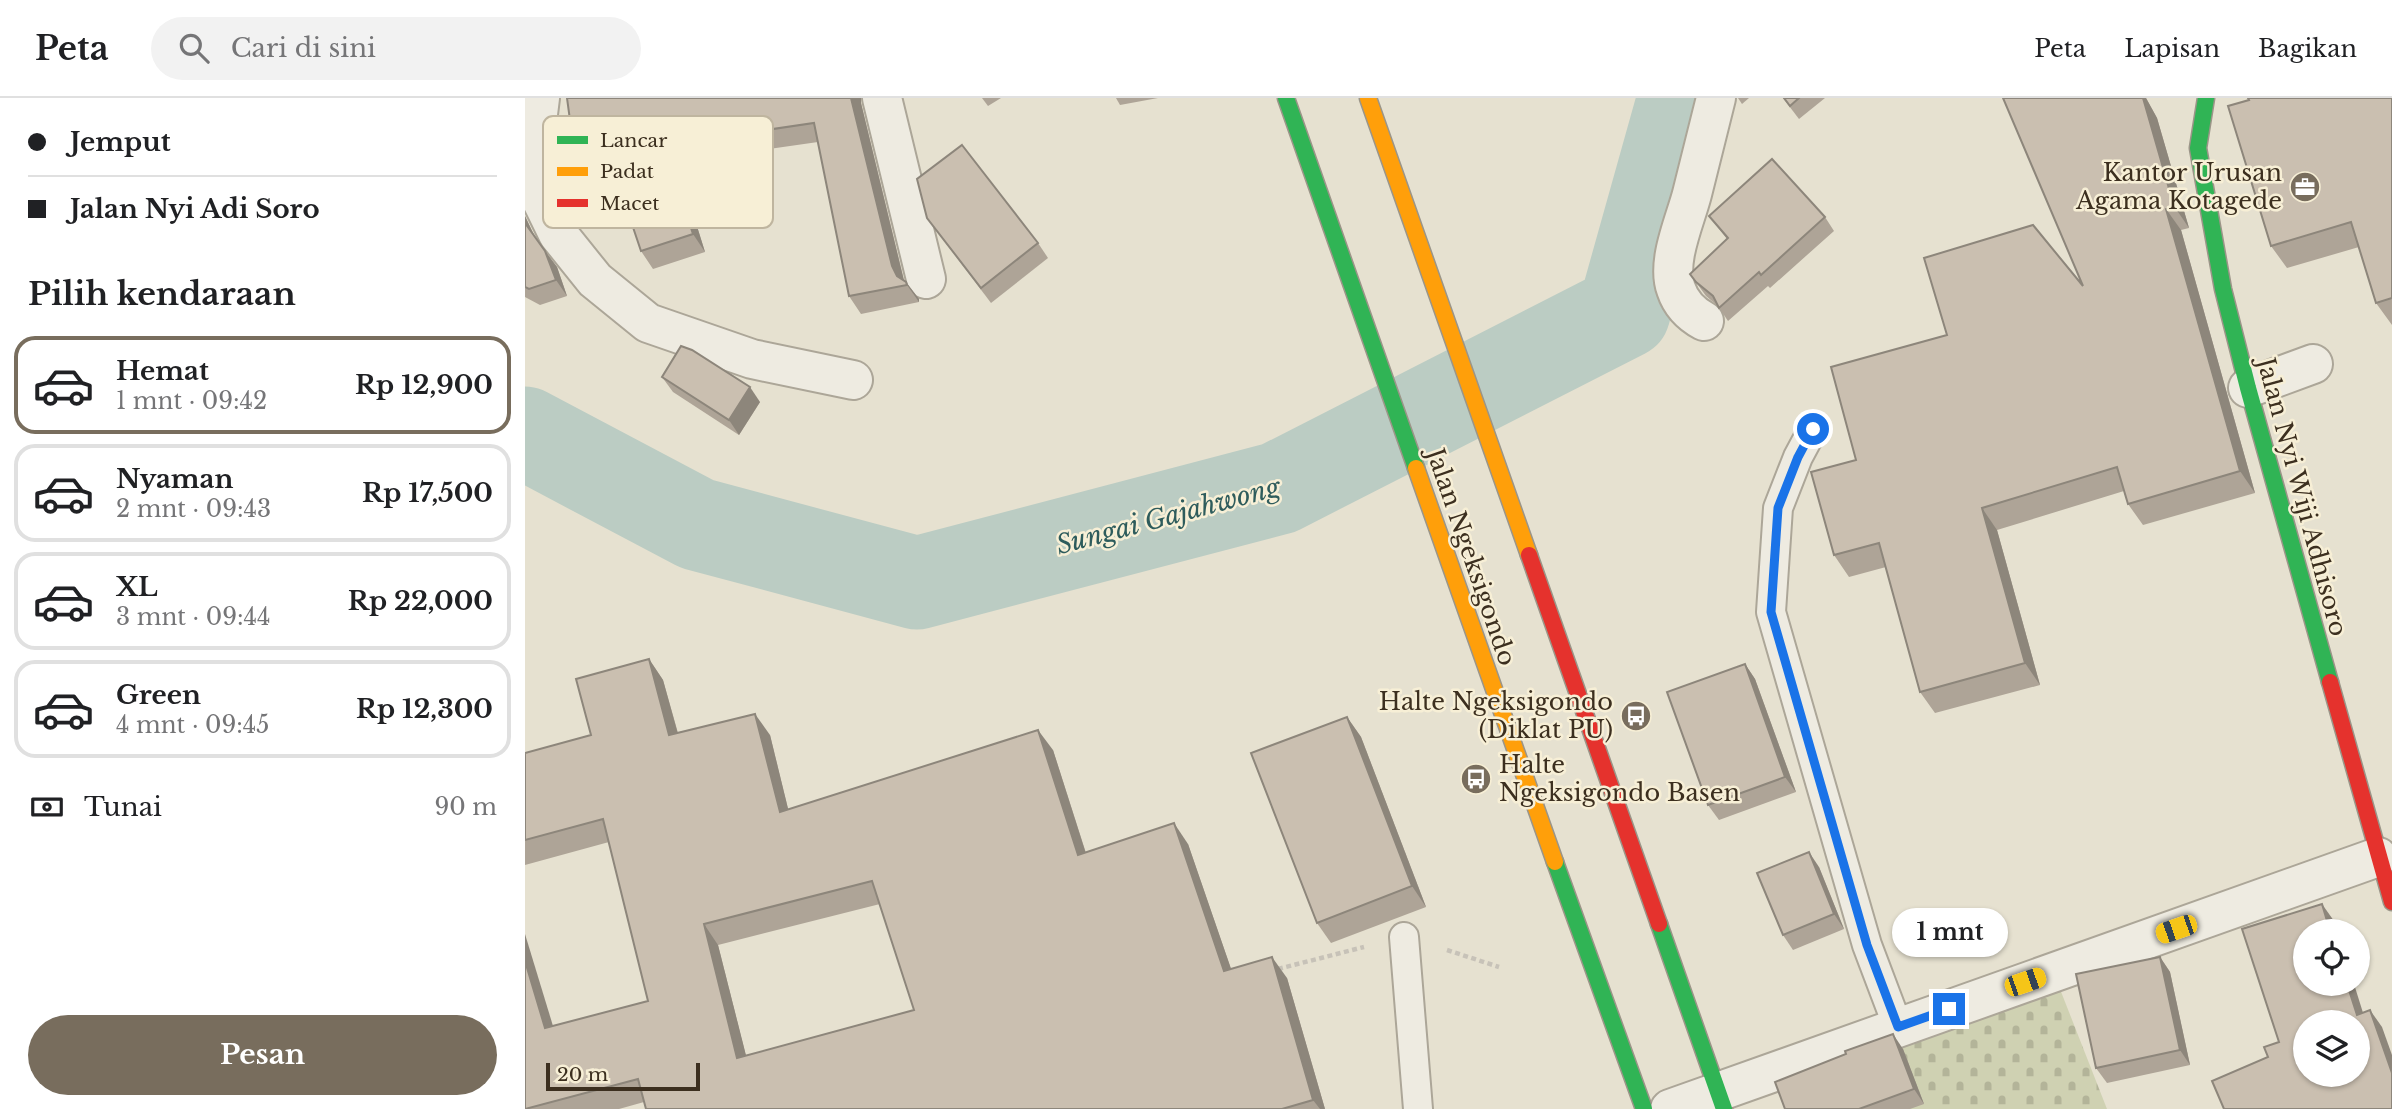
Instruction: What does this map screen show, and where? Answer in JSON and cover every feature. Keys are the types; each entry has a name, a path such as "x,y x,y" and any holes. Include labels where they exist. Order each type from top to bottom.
{"main road":[{"name":"Jalan Ngeksigondo","path":"1286,98 1644,1109"},
{"path":"1368,98 1721,1101"},
{"name":"Jalan Nyi Wiji Adhisoro","path":"2206,98 2198,148 2224,289 2248,388 2392,902"}],"street":[{"path":"540,98 534,146 535,189 543,205"},
{"path":"882,98 926,279"},
{"path":"1705,321 1693,315 1685,306 1675,289 1674,274 1676,248 1692,197 1716,98"},
{"path":"555,228 595,280 648,323 752,359 853,380"},
{"path":"2248,388 2313,364"},
{"path":"1669,1109 1721,1101 1898,1027 2378,858"}],"lane":[{"path":"1813,429 1798,457 1778,508 1771,612 1867,945 1898,1027"},
{"path":"1404,937 1419,1109"}],"path":[{"path":"1272,970 1404,937 1499,967"}],"green space":[{"path":"2058,984 2107,1109 1865,1109 1847,1066"}],"building":[{"path":"567,98 851,98 892,266 897,276 907,285 849,296 814,123 773,129 773,116 569,116"},
{"path":"1784,98 1799,98 1790,106"},
{"path":"2003,98 2143,98 2174,206 2166,209 2240,471 2128,504 2117,467 1982,508 2025,663 1920,692 1879,543 1834,555 1811,472 1856,460 1831,367 1947,335 1924,258 2033,225 2083,286"},
{"path":"2248,98 2392,98 2392,298 2376,303 2351,222 2271,246 2228,106 2249,100"},
{"path":"962,145 1038,243 981,288 927,218 917,179"},
{"path":"1772,159 1825,217 1761,275 1759,272 1719,308 1713,296 1690,274 1728,238 1709,216"},
{"path":"525,223 545,251 556,280 529,289 525,287"},
{"path":"633,228 691,228 693,234 641,251"},
{"path":"681,346 692,350 750,387 729,420 662,377"},
{"path":"649,659 669,735 755,714 780,812 1038,730 1078,855 1174,823 1224,971 1272,957 1313,1100 1282,1109 646,1109 638,1079 525,1109 525,961 545,1028 648,1001 603,819 525,840 525,753 591,735 576,679","holes":["872,881 914,1010 737,1058 704,924"]},
{"path":"1745,664 1785,777 1708,805 1667,692"},
{"path":"1347,717 1412,886 1317,923 1251,753"},
{"path":"1809,852 1834,914 1783,935 1757,873"},
{"path":"2322,904 2326,919 2293,919 2293,996 2351,996 2355,1010 2293,1010 2293,1087 2370,1087 2370,1010 2392,1073 2392,1109 2224,1109 2212,1081 2268,1057 2264,1047 2279,1042 2242,929"},
{"path":"2160,957 2180,1050 2096,1068 2076,974"},
{"path":"1893,1034 1914,1089 1859,1109 1785,1109 1775,1082 1846,1054 1845,1051"}],"waterway":[{"name":"Sungai Gajahwong","path":"525,433 697,524 917,583 1279,488 1624,312 1684,98"}],"traffic: fast":[{"path":"1286,98 1416,468"},
{"path":"2206,98 2198,148 2223,289 2330,682"},
{"path":"1555,862 1644,1109"},
{"path":"1659,924 1724,1109"}],"traffic: slow":[{"path":"1368,98 1529,555"},
{"path":"1416,468 1555,862"}],"traffic: jam":[{"path":"1529,555 1659,924"},
{"path":"2330,682 2392,902"}],"place":[{"name":"Kantor Urusan Agama Kotagede","path":"2305,187"},
{"name":"Halte Ngeksigondo (Diklat PU)","path":"1636,716"},
{"name":"Halte Ngeksigondo Basen","path":"1476,779"}],"route":[{"path":"1813,429 1798,457 1778,508 1771,612 1867,945 1898,1027 1949,1009"}]}
